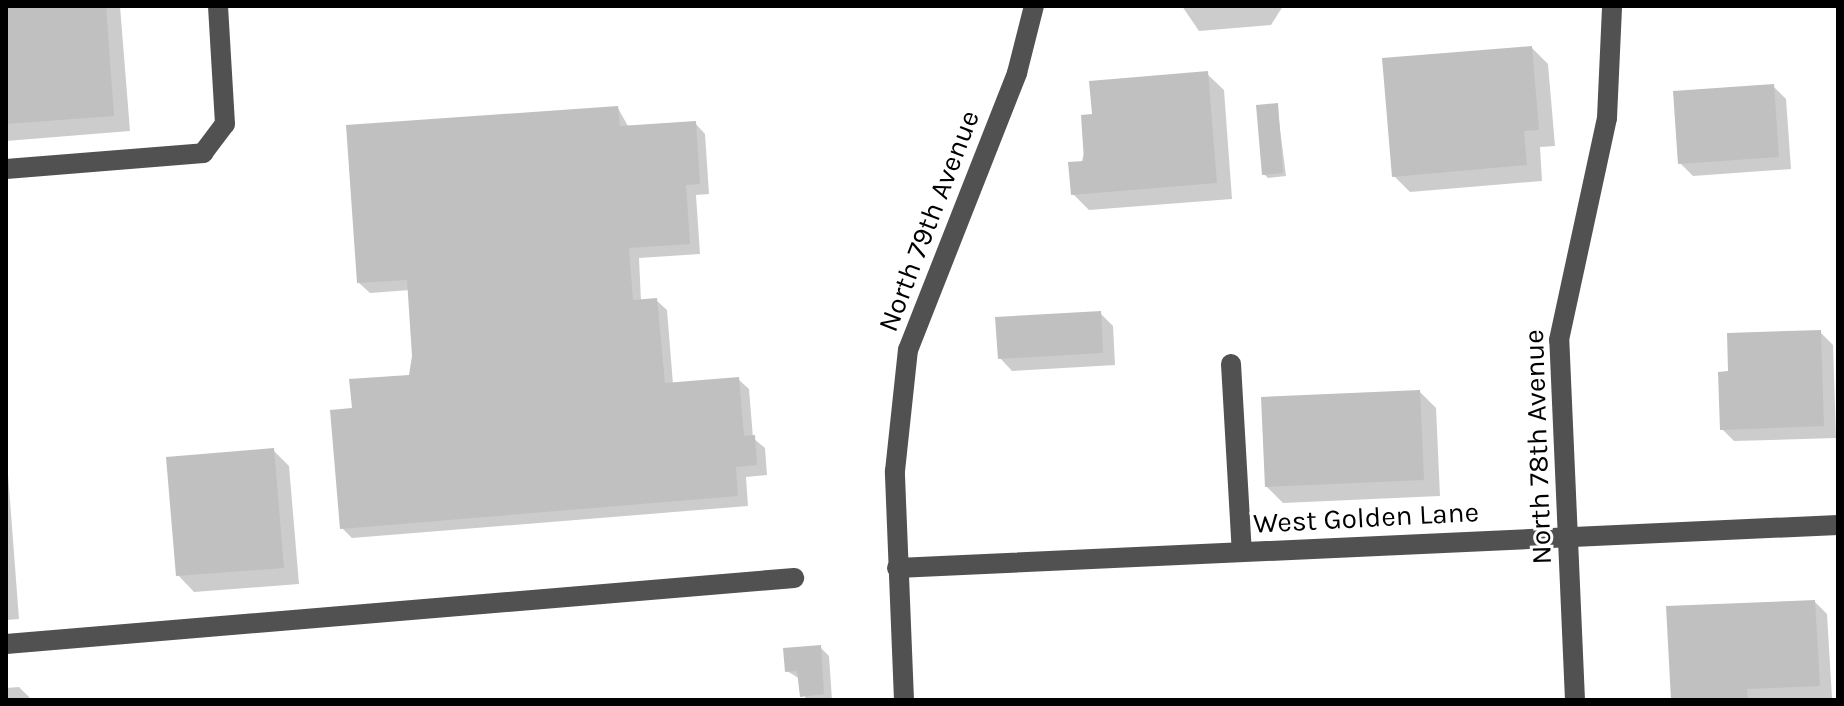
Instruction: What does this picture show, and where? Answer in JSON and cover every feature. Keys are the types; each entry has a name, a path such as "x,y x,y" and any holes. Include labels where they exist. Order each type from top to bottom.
{"street":[{"path":"6,169 203,153 225,124 218,6"},
{"name":"North 79th Avenue","path":"904,700 895,471 908,350 1017,73 1034,6"},
{"name":"North 78th Avenue","path":"1575,700 1559,340 1607,118 1612,6"},
{"path":"1231,364 1242,552"},
{"name":"West Golden Lane","path":"897,568 1838,525"},
{"path":"6,644 794,578"}],"building":[{"path":"6,6 106,6 114,116 6,124"},
{"path":"1532,46 1539,130 1524,131 1527,165 1392,177 1382,58"},
{"path":"1208,71 1217,183 1071,195 1068,162 1084,161 1081,115 1092,114 1089,81"},
{"path":"1774,84 1779,157 1678,164 1673,91"},
{"path":"1278,103 1283,173 1262,175 1256,105"},
{"path":"618,106 620,126 696,121 700,184 686,185 690,244 629,248 633,300 657,298 665,383 739,377 744,436 755,435 757,465 736,467 738,496 340,529 330,410 352,408 349,379 409,375 412,356 407,280 357,283 346,125"},
{"path":"1101,311 1103,353 998,359 995,317"},
{"path":"1821,330 1824,426 1720,430 1718,372 1728,371 1727,333"},
{"path":"1420,390 1424,480 1265,487 1261,397"},
{"path":"274,448 284,568 176,576 166,457"},
{"path":"1815,600 1820,686 1747,689 1748,700 1671,700 1666,606"},
{"path":"821,645 824,694 800,697 797,671 785,672 783,648"}]}
